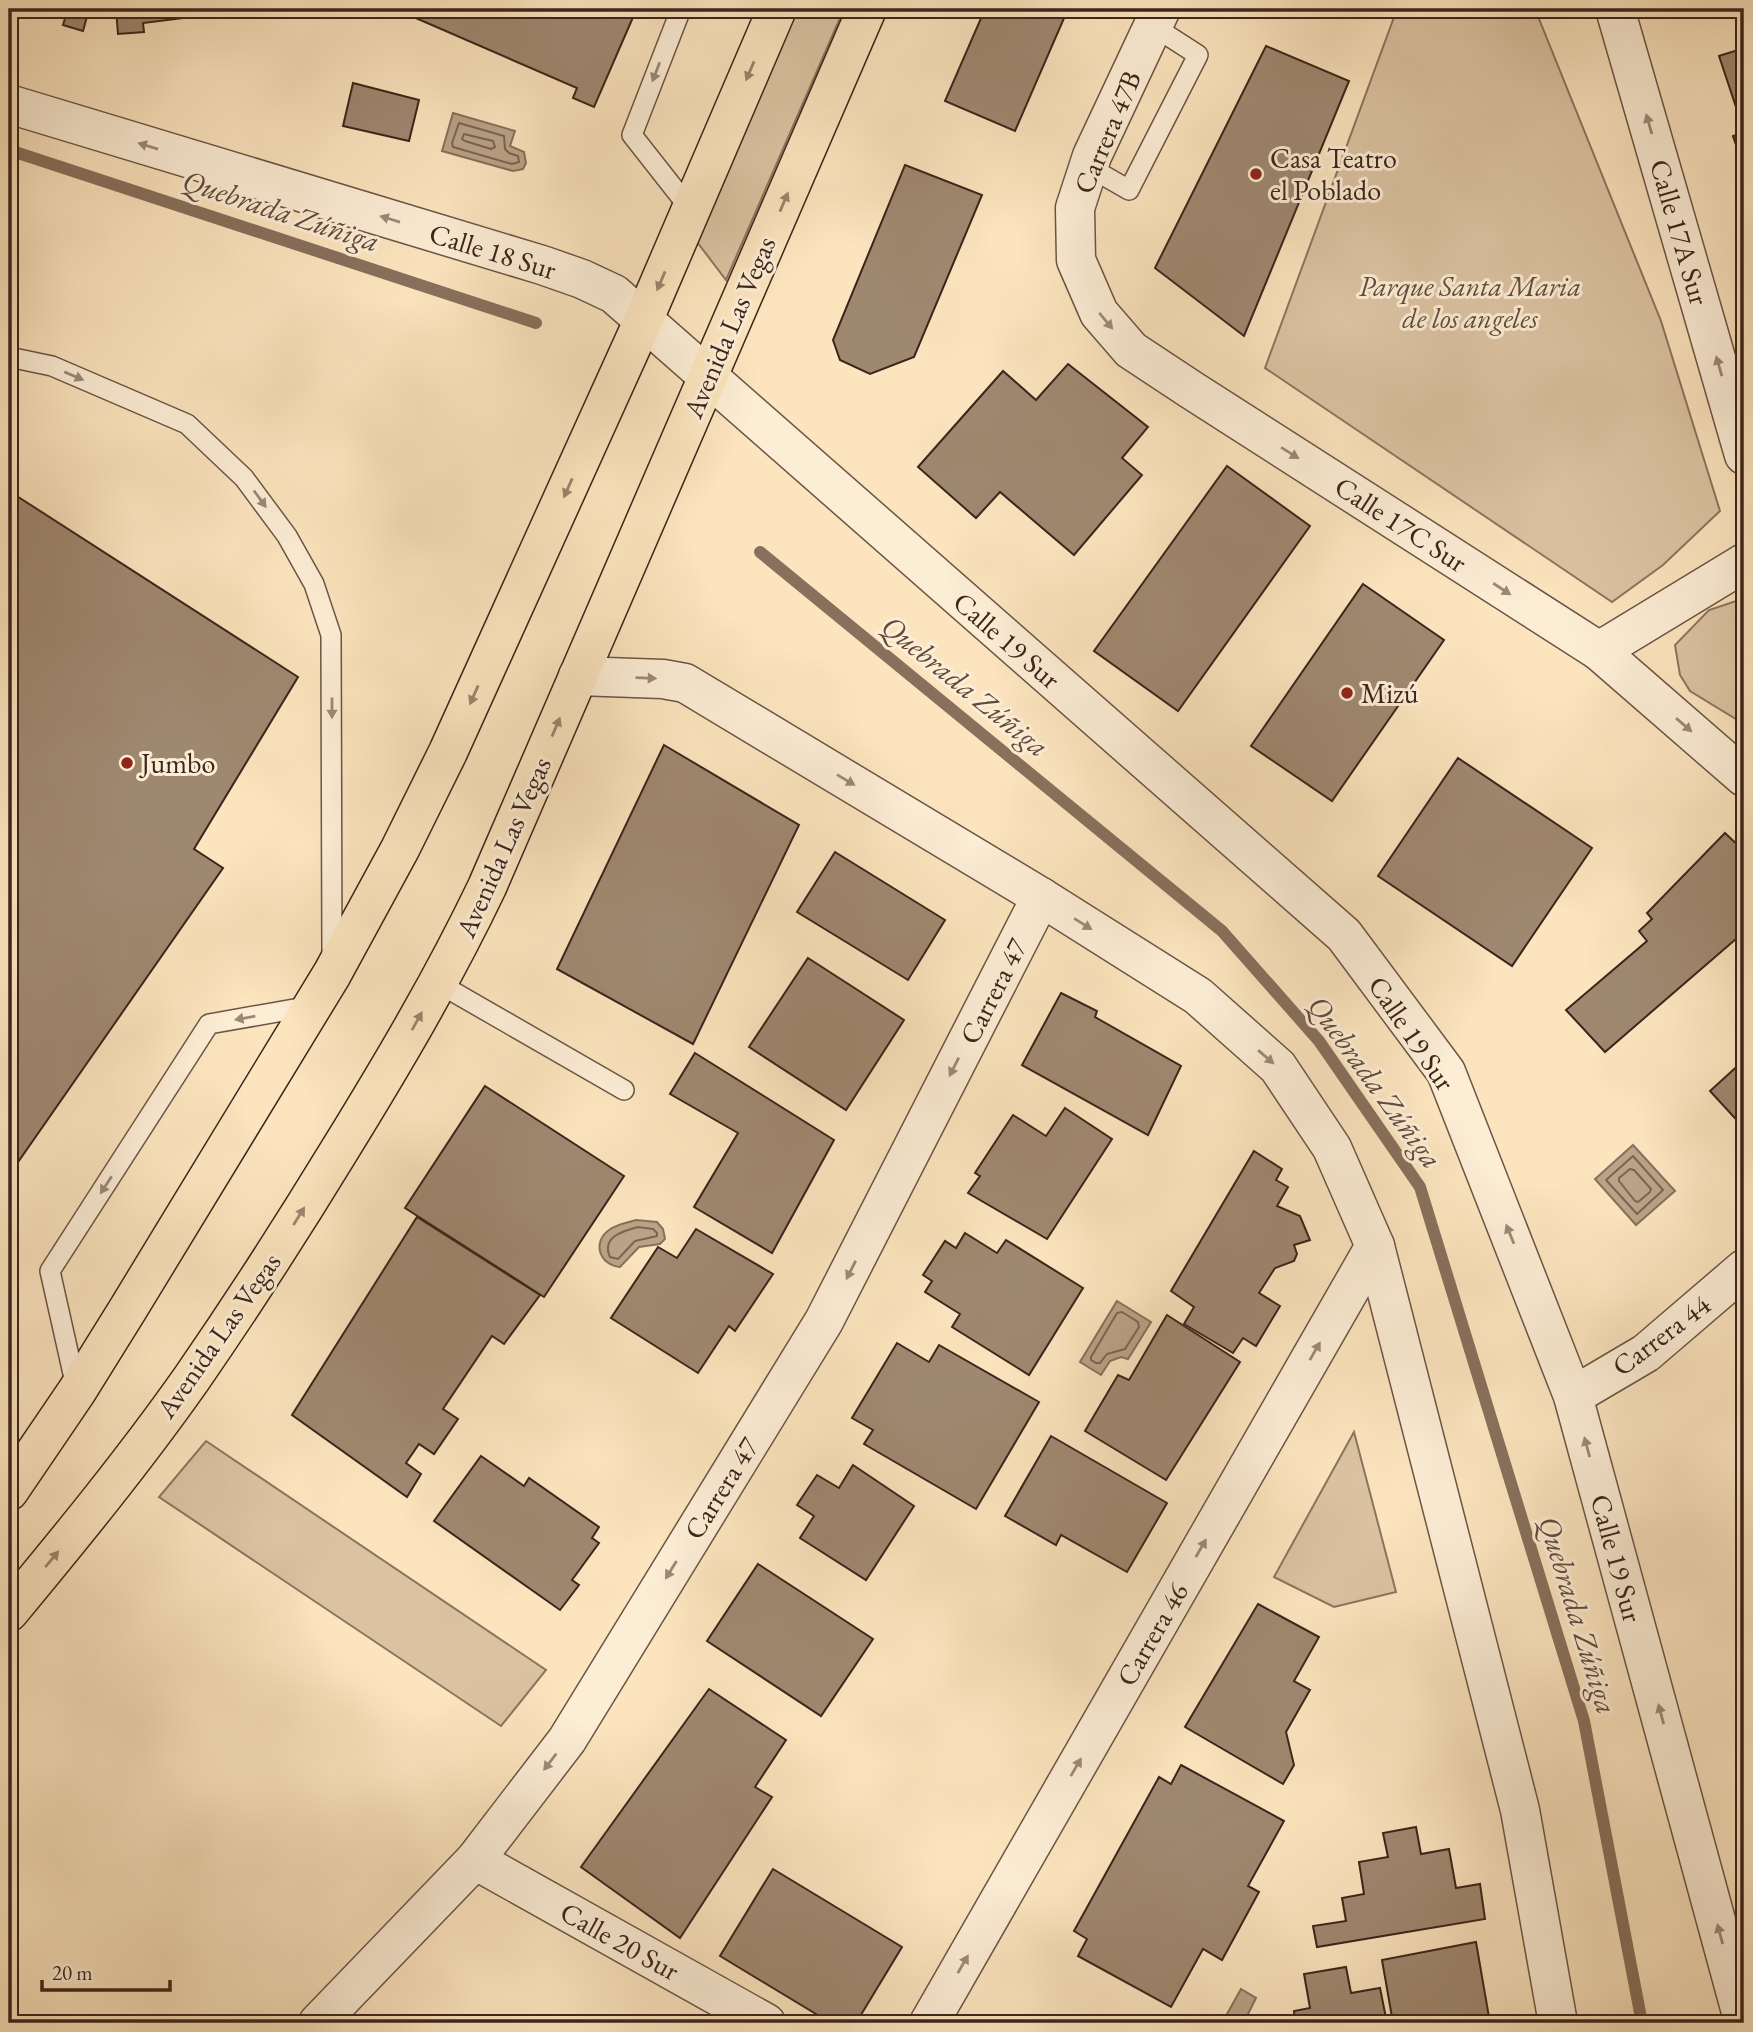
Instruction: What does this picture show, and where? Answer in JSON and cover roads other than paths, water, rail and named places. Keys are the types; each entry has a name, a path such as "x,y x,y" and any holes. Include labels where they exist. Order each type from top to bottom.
{"main road":[{"path":"15,1475 77,1391 332,974 400,849 448,752 644,319 777,9"},
{"name":"Avenida Las Vegas","path":"9,1612 75,1531 190,1380 293,1226 398,1056 438,984 487,887 867,9"}],"street":[{"name":"Calle 17A Sur","path":"1615,9 1744,455"},
{"name":"Carrera 47B","path":"1076,260 1075,208 1089,167 1157,17"},
{"name":"Calle 18 Sur","path":"9,104 582,279 614,294 708,377"},
{"name":"Calle 17C Sur","path":"1076,260 1099,313 1131,350 1599,651 1744,777"},
{"name":"Calle 19 Sur","path":"708,377 1344,935 1446,1072 1573,1396 1744,2023"},
{"path":"1599,651 1744,564"},
{"path":"578,676 663,679 685,683 1041,897 1198,996 1278,1067 1332,1148 1375,1246 1520,1810 1558,2023"},
{"name":"Carrera 47","path":"318,2023 475,1860 567,1740 824,1321 1041,897"},
{"name":"Carrera 46","path":"929,2023 1375,1246"},
{"name":"Carrera 44","path":"1573,1396 1646,1353 1744,1269"},
{"name":"Calle 20 Sur","path":"475,1860 766,2023"}],"lane":[{"path":"681,9 632,135 691,210"},
{"path":"1089,167 1129,190 1198,55 1157,17"},
{"path":"9,357 52,366 187,424 244,478 287,536 314,584 331,635 332,974"},
{"path":"438,984 624,1090"},
{"path":"77,1391 50,1270 209,1024 312,1006"}],"water":[{"path":"453,113 515,131 510,146 524,152 526,163 523,169 513,171 442,151"},
{"path":"1633,1145 1675,1191 1636,1225 1595,1179"},
{"path":"636,1220 657,1222 663,1229 665,1239 660,1244 639,1247 620,1267 607,1262 599,1246 604,1235 615,1226"},
{"path":"1117,1301 1151,1322 1128,1359 1121,1357 1110,1361 1101,1375 1080,1362"},
{"path":"1241,1989 1256,1998 1248,2014 1248,2023 1222,2023"}],"waterway":[{"name":"Quebrada Zúñiga","path":"9,150 536,323"},
{"name":"Quebrada Zúñiga","path":"760,552 1222,931 1319,1041 1420,1187 1584,1721 1642,2023"}],"place":[{"name":"Casa Teatro el Poblado","path":"1256,174"},
{"name":"Mizú","path":"1347,693"},
{"name":"Jumbo","path":"127,763"}],"park label":[{"name":"Parque Santa Maria de los angeles","path":"1470,302"}]}
